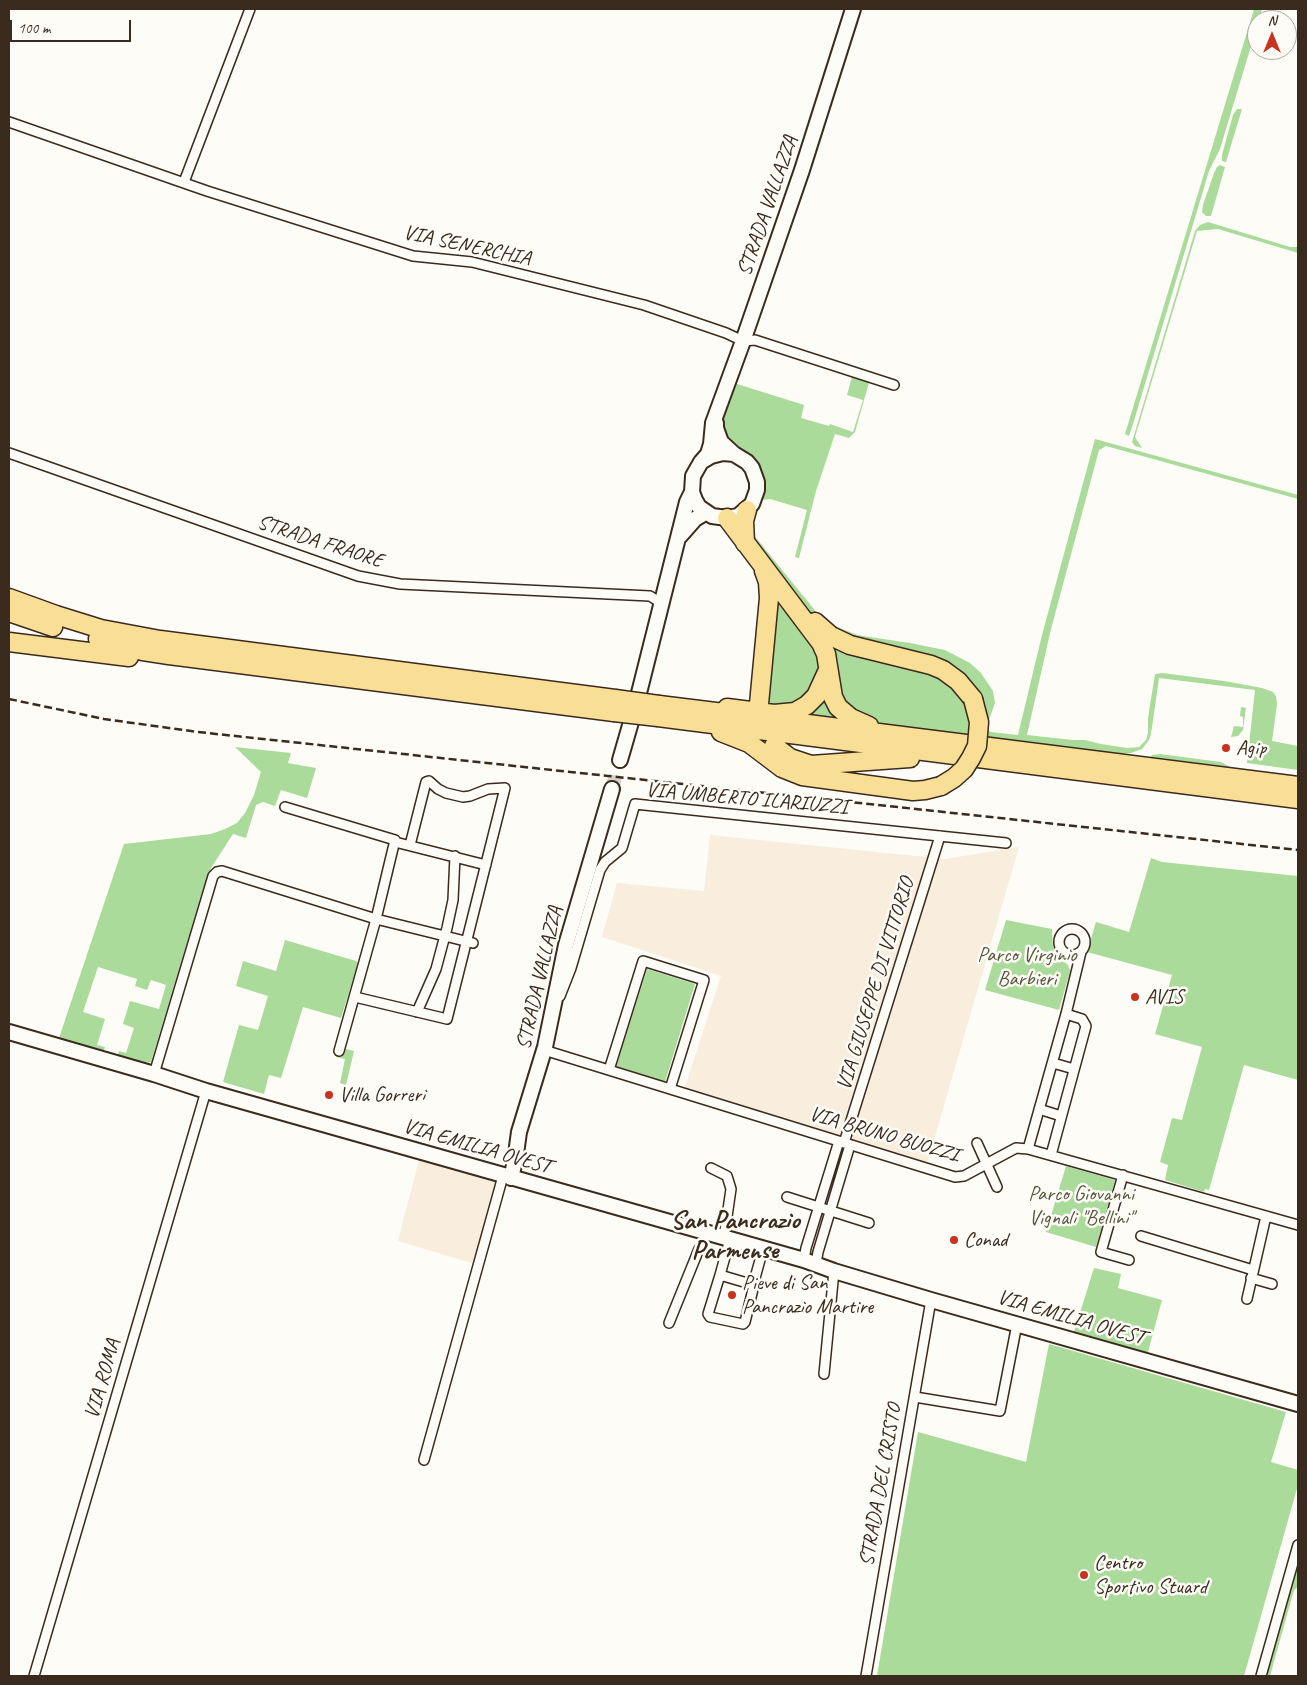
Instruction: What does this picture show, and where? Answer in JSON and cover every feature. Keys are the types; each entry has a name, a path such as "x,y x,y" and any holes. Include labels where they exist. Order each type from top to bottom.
{"highway":[{"path":"745,543 744,521 747,510"},
{"path":"727,518 819,639 826,654 836,704 847,716 859,723 876,727 952,737 996,747"},
{"path":"658,711 739,738 757,748 782,768 802,776 913,790 930,789 941,786 960,773 971,758 977,746 980,722 973,700 962,684 943,670 931,665 855,647 830,636 813,620 783,584 760,563"},
{"path":"759,704 769,593 760,563"},
{"path":"9,598 101,629 160,640 952,755 1298,799"},
{"path":"9,612 66,631 143,651 256,666 615,705"},
{"path":"9,642 205,667 256,666"},
{"path":"658,711 706,706 770,714 792,713 805,707 814,698 821,689 828,670"},
{"path":"689,709 1298,786"},
{"path":"774,746 790,758 810,765 891,758 942,758 952,755"}],"street":[{"path":"184,182 250,9"},
{"name":"STRADA VALLAZZA","path":"639,693 687,502 692,492 693,476 708,454 713,423 802,170 853,9"},
{"name":"VIA SENERCHIA","path":"9,122 94,153 413,256 472,262 644,305 726,333 743,341 755,340 894,385"},
{"name":"STRADA VALLAZZA","path":"717,414 716,428 721,442 734,454 747,462 755,475 757,490 747,510"},
{"name":"STRADA FRAORE","path":"9,453 358,576 400,584 650,596 661,604"},
{"path":"701,462 717,454 734,454"},
{"path":"692,492 699,507 712,516 727,518 738,516 747,510"},
{"name":"STRADA VALLAZZA","path":"679,536 695,519 706,513"},
{"path":"619,765 631,722"},
{"path":"355,997 447,1019 470,942 505,788 493,788 470,796 459,797 441,791 427,782 410,845"},
{"name":"STRADA VALLAZZA","path":"507,1177 515,1161 519,1132 544,1050 566,945 612,789"},
{"name":"VIA UMBERTO ILARIUZZI","path":"549,1027 569,975 600,870 605,862 622,848 635,804 1006,843"},
{"path":"285,807 395,840 395,842 486,865"},
{"name":"VIA GIUSEPPE DI VITTORIO","path":"844,1143 940,836"},
{"path":"339,1051 376,919 395,842"},
{"path":"417,1012 436,969 446,936 453,900 455,856"},
{"path":"154,1074 213,876 217,872 222,871 376,919 470,942"},
{"path":"1028,1149 1066,1014 1077,970 1081,952 1085,944 1083,935 1076,930 1067,930 1061,936 1059,944 1063,951 1070,955 1077,970"},
{"path":"1070,955 1081,952"},
{"path":"609,1070 643,961 704,980 670,1089"},
{"path":"1051,1155 1086,1026 1082,1019 1066,1014"},
{"name":"VIA EMILIA OVEST","path":"9,1032 206,1091 705,1234 763,1248 931,1300 1297,1403"},
{"name":"VIA BRUNO BUOZZI","path":"544,1050 955,1177 964,1176 1016,1148 1028,1149 1298,1225"},
{"path":"1053,1062 1074,1069"},
{"name":"VIA ROMA","path":"34,1676 206,1091"},
{"path":"1039,1110 1061,1116"},
{"path":"810,1262 818,1207 844,1143"},
{"path":"810,1262 830,1211 844,1143"},
{"path":"977,1143 997,1187"},
{"path":"711,1168 727,1176 731,1189 727,1238 720,1275 708,1314 710,1317 743,1324 745,1322 763,1248"},
{"path":"1123,1175 1101,1252 1129,1260"},
{"path":"424,1460 491,1217 507,1177"},
{"path":"787,1198 869,1223"},
{"path":"1247,1299 1266,1216"},
{"path":"1141,1236 1252,1274 1272,1284"},
{"path":"669,1323 699,1249"},
{"path":"824,1374 834,1271"},
{"path":"720,1275 755,1281"},
{"name":"STRADA DEL CRISTO","path":"866,1676 931,1300"},
{"path":"914,1397 1000,1412 1017,1324"},
{"path":"1261,1676 1298,1545"}],"shaded area":[{"path":"710,835 945,859 1019,847 927,1164 684,1090 721,976 602,937 617,883 704,891"},
{"path":"420,1156 504,1181 475,1264 398,1241"}],"green space":[{"path":"1247,32 1247,59 1220,149 1209,171 1129,436 1125,434"},
{"path":"1237,109 1242,109 1225,162 1222,161 1222,155 1233,115"},
{"path":"1220,165 1225,167 1211,216 1206,216 1202,212 1203,205 1214,173"},
{"path":"1208,222 1290,247 1298,247 1298,253 1218,229 1197,231 1135,437 1142,448 1135,446 1132,442 1195,231 1200,225"},
{"path":"737,372 741,372 737,384 804,405 801,418 829,426 830,424 853,432 863,400 847,395 853,373 870,379 855,432 849,438 835,434 816,491 799,558 795,557 807,510 770,499 762,500 750,517 752,533 818,614 835,626 857,635 945,650 970,663 981,673 993,691 995,703 987,725 988,730 991,732 1018,735 1042,635 1095,439 1298,495 1298,499 1106,446 1099,450 1051,629 1027,735 1085,740 1127,748 1139,747 1146,740 1148,733 1148,718 1155,674 1163,673 1224,681 1273,692 1276,696 1277,704 1272,741 1298,746 1298,770 1247,763 1255,690 1159,678 1149,740 1142,749 1131,753 1119,754 984,739 984,717 978,698 965,681 952,671 933,662 857,643 832,632 810,613 765,560 748,536 745,521 759,493 760,478 758,470 750,460 727,444 722,436 720,426 724,408"},
{"path":"773,594 820,655 820,679 794,708 763,704"},
{"path":"827,639 929,670 965,696 974,736 866,722 844,707"},
{"path":"826,690 846,721 804,716"},
{"path":"1241,707 1246,708 1243,730 1238,736 1231,737 1234,726 1243,727 1243,717 1240,716"},
{"path":"235,747 291,753 288,763 316,768 307,798 281,790 275,806 263,802 256,805 246,838 233,834 211,868 151,1062 145,1063 118,1055 119,1051 126,1053 134,1028 123,1024 130,1001 159,1009 166,985 151,980 147,990 135,986 137,979 98,967 83,1012 105,1019 97,1045 105,1047 104,1051 59,1038 124,844 211,834 237,823 245,813 254,795 261,772"},
{"path":"1160,754 1221,762 1230,767 1151,757 1152,755"},
{"path":"1151,858 1162,862 1298,876 1298,1080 1244,1065 1209,1190 1205,1189 1204,1192 1165,1180 1168,1165 1160,1162 1172,1118 1182,1120 1202,1047 1155,1034 1172,975 1087,952 1096,922 1129,932"},
{"name":"Parco Virginio Barbieri","path":"1006,920 1052,929 1053,947 1059,957 1068,965 1070,971 1059,1010 985,990"},
{"path":"285,940 358,963 341,1018 303,1007 281,1078 269,1075 264,1094 223,1082 239,1025 258,1030 268,996 236,986 243,961 276,971"},
{"path":"647,969 695,984 665,1082 616,1067"},
{"path":"337,1047 354,1051 346,1085 340,1083 345,1059 336,1057"},
{"name":"Parco Giovanni Vignali \"Bellini\"","path":"1066,1166 1115,1180 1096,1247 1046,1232"},
{"path":"1094,1268 1121,1274 1118,1288 1162,1300 1147,1356 1073,1335"},
{"name":"Centro Sportivo Stuard","path":"1049,1344 1286,1412 1271,1462 1298,1470 1298,1485 1244,1676 877,1676 918,1432 1026,1462"},
{"path":"1298,1557 1298,1587 1294,1590 1270,1676 1264,1676"}],"tunnel":[{"path":"612,789 617,770"},
{"path":"699,1249 704,1236"}],"railway":[{"path":"9,699 104,719 198,732 1298,850"}],"place":[{"name":"Agip","path":"1226,748"},
{"name":"AVIS","path":"1135,997"},
{"name":"Villa Gorreri","path":"329,1095"},
{"name":"Conad","path":"954,1240"},
{"name":"Pieve di San Pancrazio Martire","path":"732,1295"},
{"name":"Centro Sportivo Stuard","path":"1084,1575"}],"district":[{"name":"San Pancrazio Parmense","path":"735,1236"}]}
